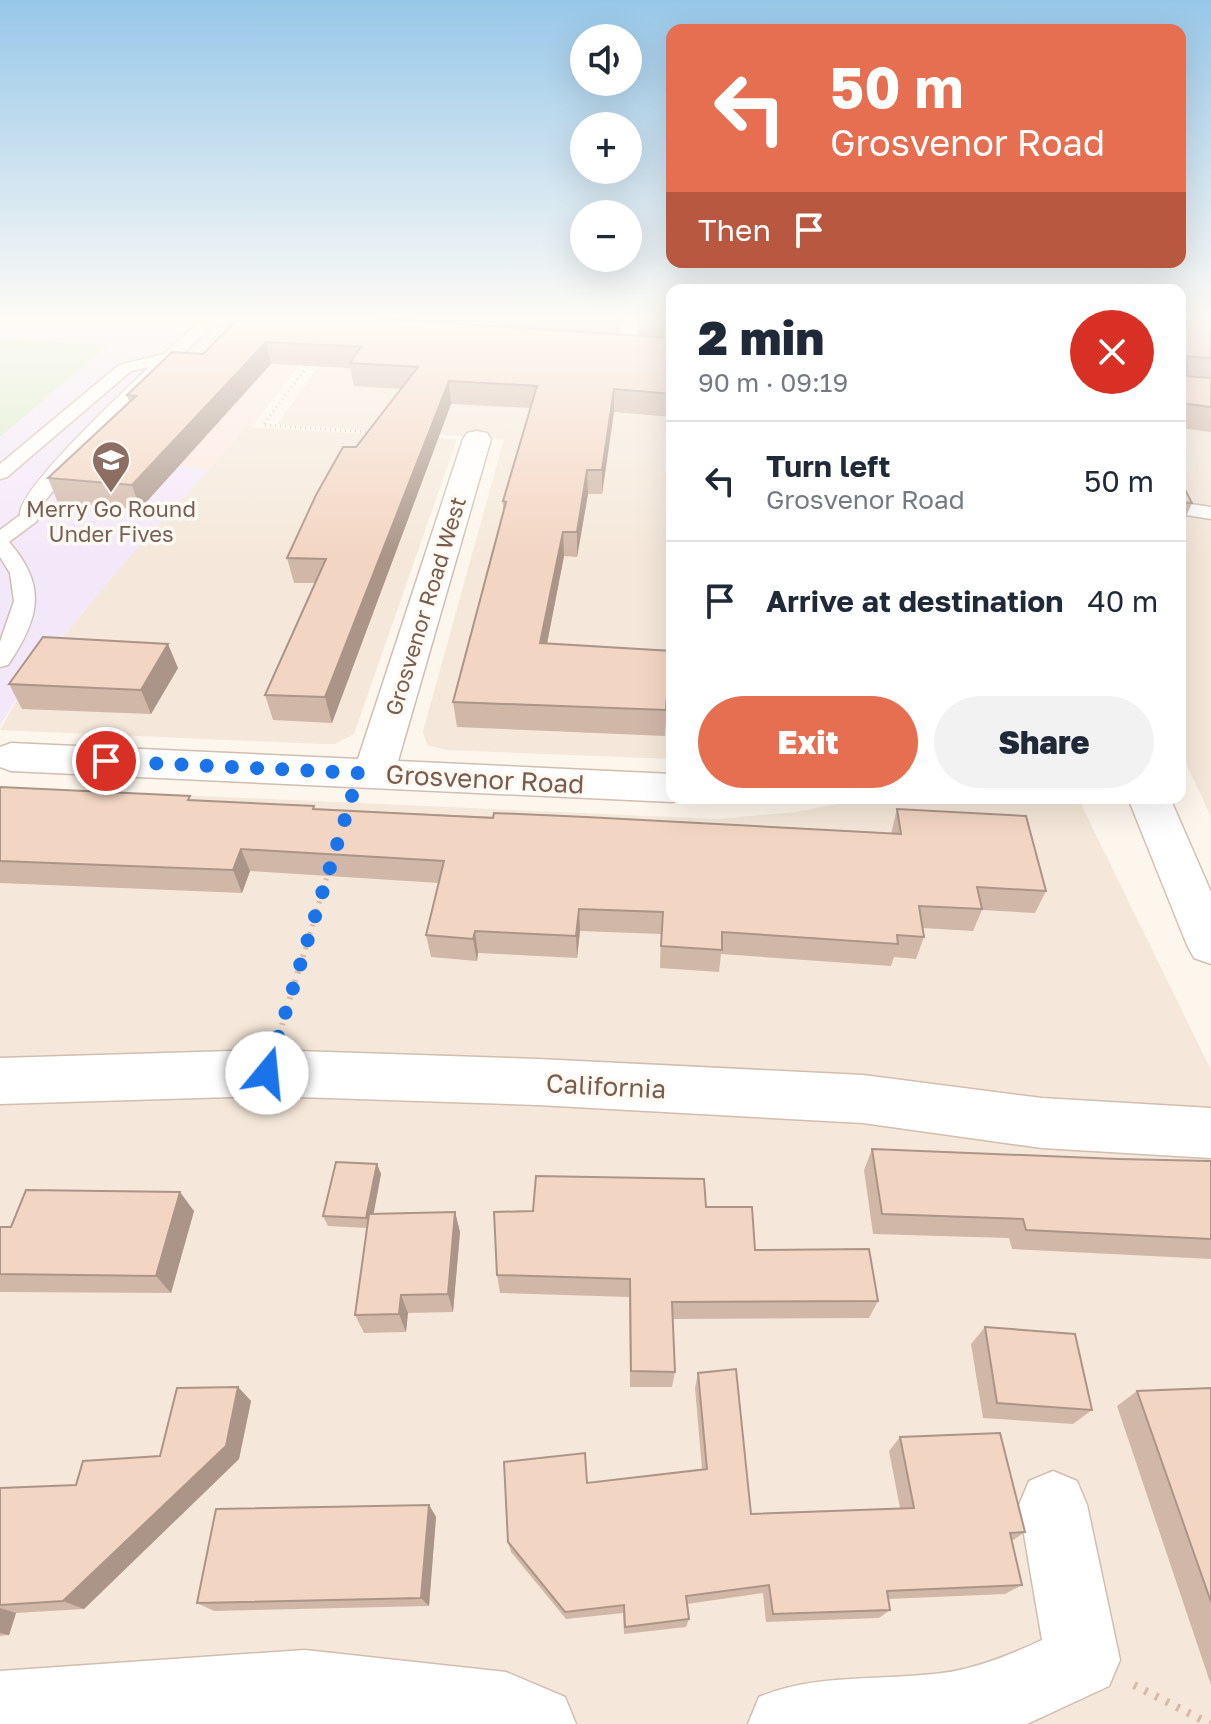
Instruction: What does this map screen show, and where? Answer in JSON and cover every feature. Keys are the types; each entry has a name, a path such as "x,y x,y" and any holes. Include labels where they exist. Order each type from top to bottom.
{"street":[{"name":"Grosvenor Road West","path":"374,774 477,439"},
{"name":"Grosvenor Road","path":"11,757 666,788"},
{"path":"1152,804 1211,945"},
{"name":"California","path":"0,1081 267,1073 538,1082 863,1099 1042,1123 1211,1133"},
{"path":"786,1724 945,1717 1020,1689 1083,1660 1053,1505"},
{"path":"0,1709 303,1706 506,1710 538,1724"}],"lane":[{"path":"0,473 92,395"},
{"path":"0,660 22,623 27,601 11,555 0,542 30,517 29,508 55,471 130,395"},
{"path":"1186,509 1211,513"}],"path":[{"path":"286,395 263,425 370,432"},
{"path":"267,1073 331,863"},
{"path":"1083,1660 1210,1724"}],"shaded area":[{"path":"0,395 151,395 88,458 210,469 121,566 28,680 0,726"},
{"path":"151,395 276,395 252,427 246,427 210,469 87,459"},
{"path":"298,395 666,395 666,759 446,750 427,745 423,731 504,439 277,424"},
{"path":"1186,403 1211,405 1211,817 1186,763"},
{"path":"246,427 457,439 354,734 335,744 322,744 0,730 28,680 121,566"},
{"path":"0,787 718,819 795,812 837,804 1081,804 1211,1070 1211,1724 0,1724"}],"green space":[{"path":"0,395 49,395 0,437"}],"building":[{"path":"131,395 216,395 132,485 48,478 136,396"},
{"path":"396,395 443,395 325,697 265,695 326,559 287,558 316,495 343,447 356,447"},
{"path":"534,395 613,395 602,470 587,470 577,532 563,532 540,643 666,651 666,710 453,702 506,502 503,501"},
{"path":"1186,395 1211,395 1211,407 1186,404"},
{"path":"43,637 168,644 141,690 9,684"},
{"path":"0,787 190,796 188,800 314,806 313,809 493,818 494,813 901,834 897,809 1026,816 1046,891 977,887 982,909 919,906 924,937 897,935 898,944 722,932 722,950 661,946 663,912 579,909 576,936 475,931 473,939 426,935 444,861 241,849 233,870 0,861"},
{"path":"872,1149 1211,1161 1211,1239 1026,1230 1023,1219 882,1214"},
{"path":"336,1162 377,1164 366,1218 323,1216"},
{"path":"536,1176 704,1179 706,1207 752,1207 755,1250 869,1249 878,1301 672,1302 675,1372 631,1371 630,1279 497,1275 494,1212 533,1211"},
{"path":"26,1190 180,1192 156,1276 0,1274 0,1227 11,1227"},
{"path":"455,1212 448,1294 401,1295 399,1314 355,1315 369,1214"},
{"path":"985,1327 1075,1334 1092,1410 997,1403"},
{"path":"736,1369 751,1514 914,1508 900,1437 1000,1433 1025,1532 1010,1533 1022,1585 887,1591 890,1610 773,1614 769,1585 686,1596 689,1619 625,1627 624,1605 565,1612 508,1542 504,1462 585,1453 587,1483 707,1469 698,1373"},
{"path":"238,1387 226,1446 63,1601 0,1605 0,1488 76,1485 83,1461 160,1456 177,1388"},
{"path":"1211,1388 1211,1602 1137,1391"},
{"path":"429,1505 421,1598 197,1603 216,1509"}],"place":[{"name":"Merry Go Round Under Fives","path":"111,494"}],"route":[{"path":"106,761 359,773 267,1073"}]}
